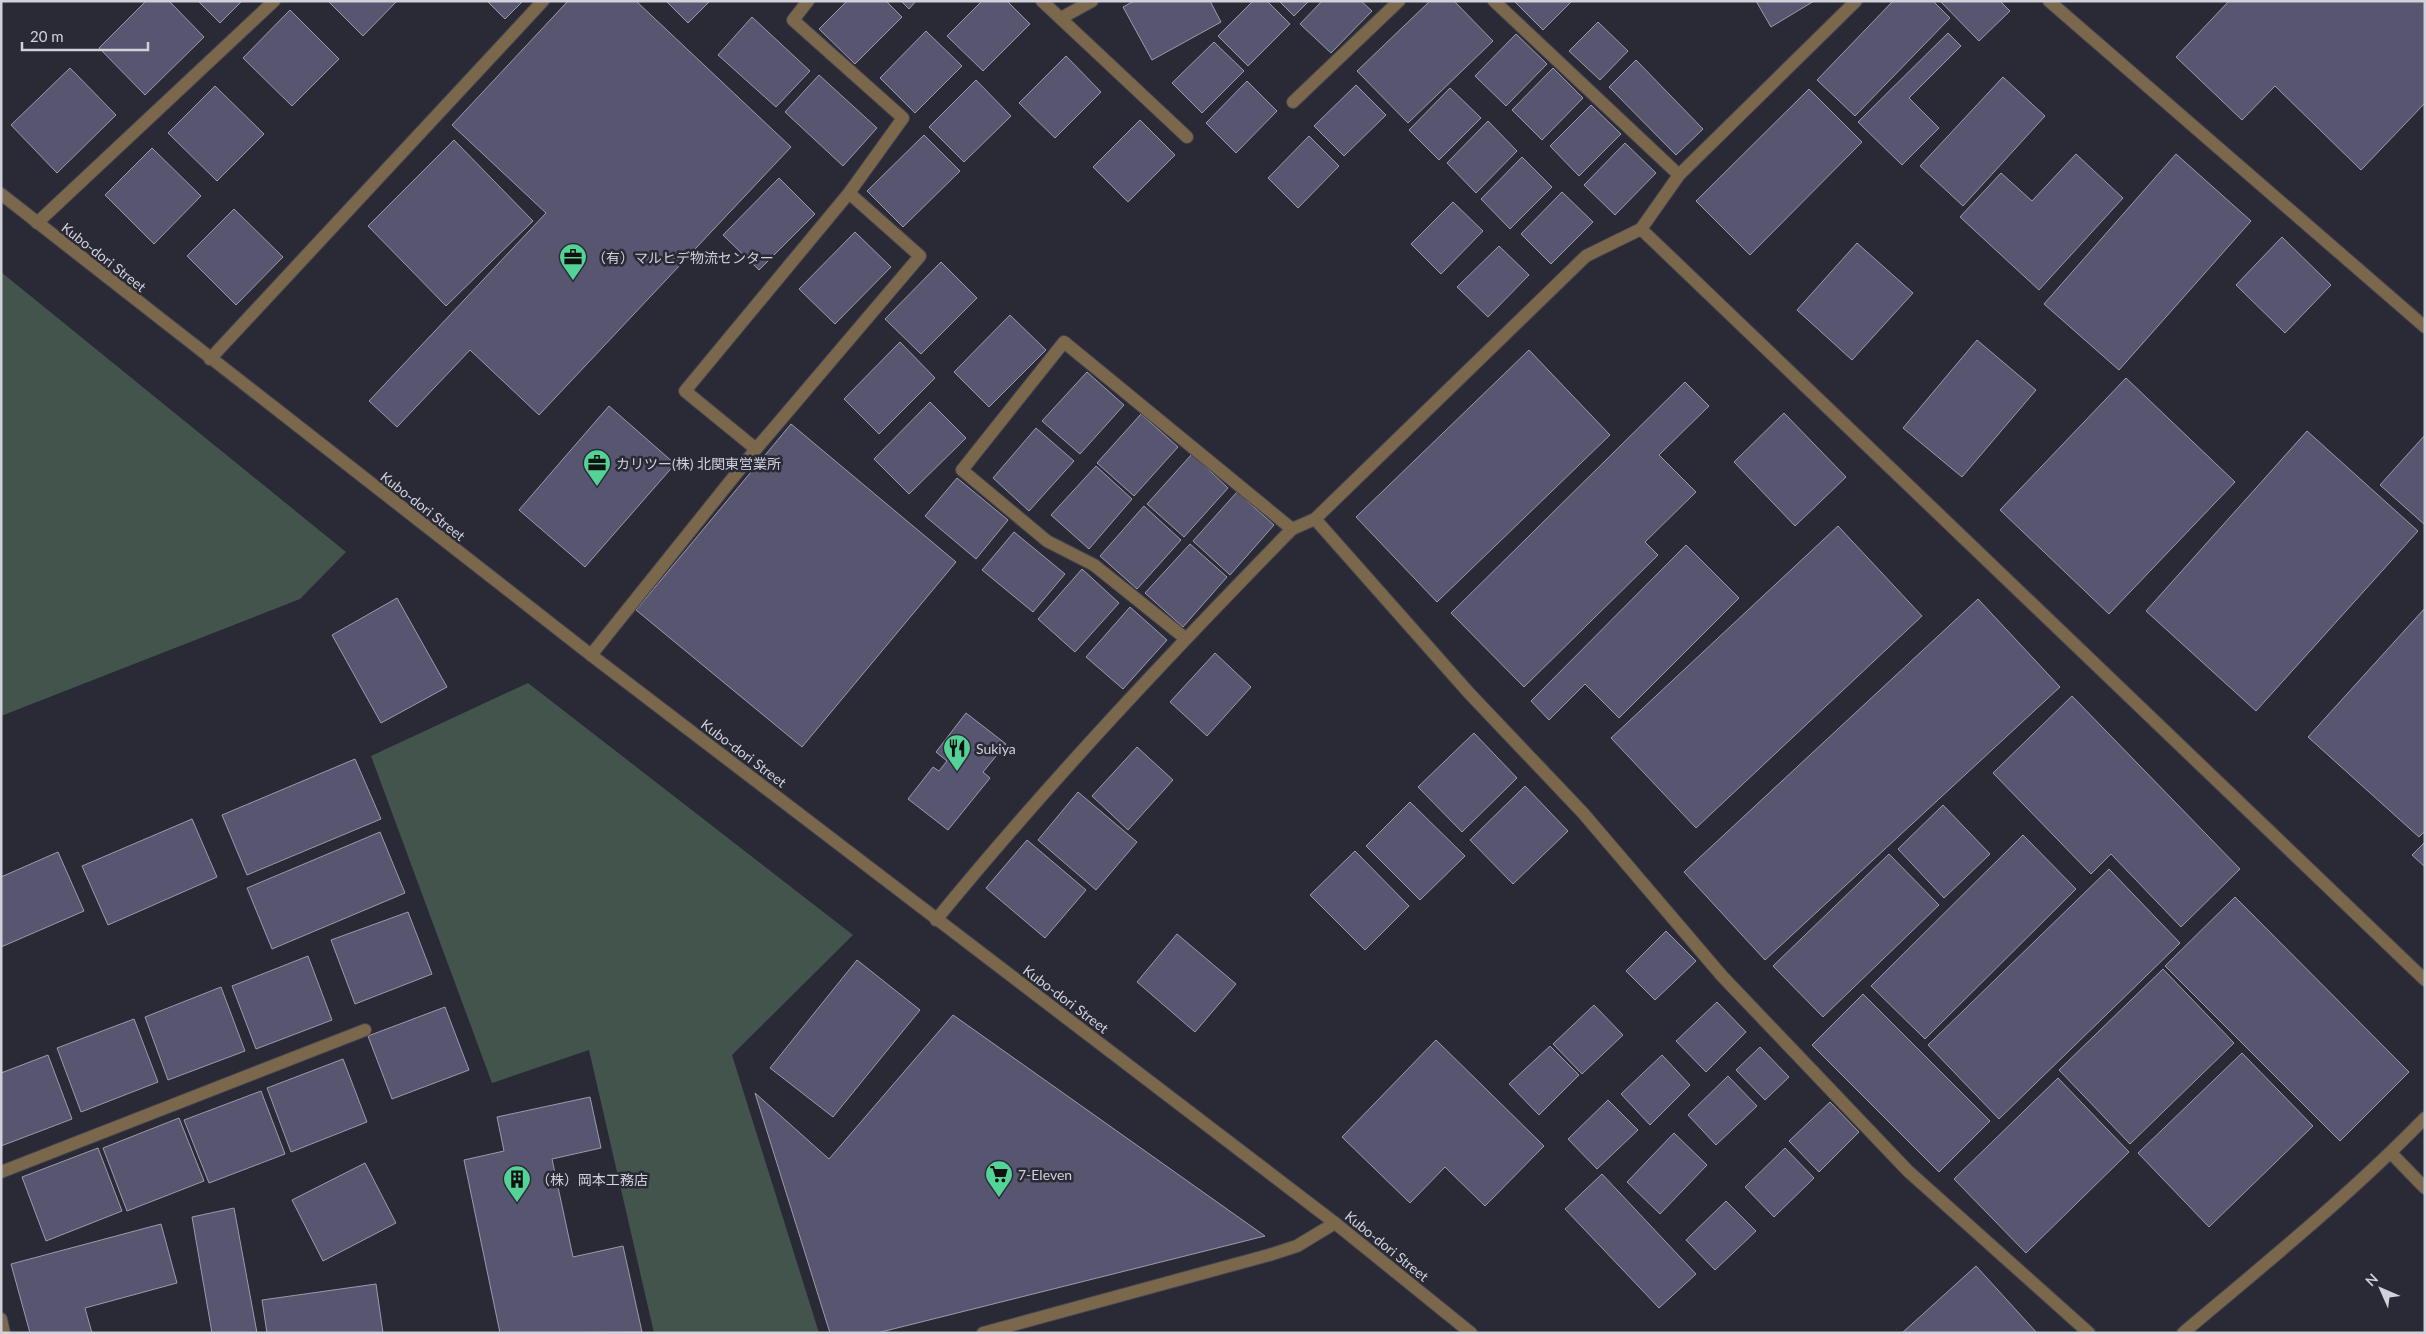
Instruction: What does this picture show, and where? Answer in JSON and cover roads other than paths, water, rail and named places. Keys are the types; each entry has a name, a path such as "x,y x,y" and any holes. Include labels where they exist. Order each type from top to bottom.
{"street":[{"path":"37,223 274,1"},
{"path":"210,359 543,1"},
{"path":"756,450 685,391 848,193 903,118 794,20 808,1"},
{"path":"1042,1 1187,138"},
{"path":"1061,18 1092,1"},
{"path":"1293,102 1399,1"},
{"path":"1494,1 1679,175"},
{"path":"936,920 1088,744 1185,638 1292,528 1315,519 1586,256 1640,229 1679,175 1856,1"},
{"path":"2049,1 2425,327"},
{"path":"591,655 756,450 920,256 848,193"},
{"name":"Kubo-dori Street","path":"1,194 591,655 1335,1223 1471,1333"},
{"path":"1640,229 2425,980"},
{"path":"1185,638 1094,565 1047,541 962,470 1064,342 1292,528"},
{"path":"1315,519 1469,692 1583,813 1722,976 1908,1171 2089,1333"},
{"path":"1,1172 365,1030"},
{"path":"2183,1333 2271,1259 2391,1153 2425,1118"},
{"path":"2391,1153 2425,1188"},
{"path":"983,1333 1269,1255 1297,1246 1335,1223"},
{"path":"1,1319 4,1333"}],"place":[{"name":"（有）マルヒデ物流センター","path":"573,281"},
{"name":"カリツー(株) 北関東営業所","path":"597,487"},
{"name":"Sukiya","path":"957,772"},
{"name":"7-Eleven","path":"999,1198"},
{"name":"（株）岡本工務店","path":"517,1203"}]}
